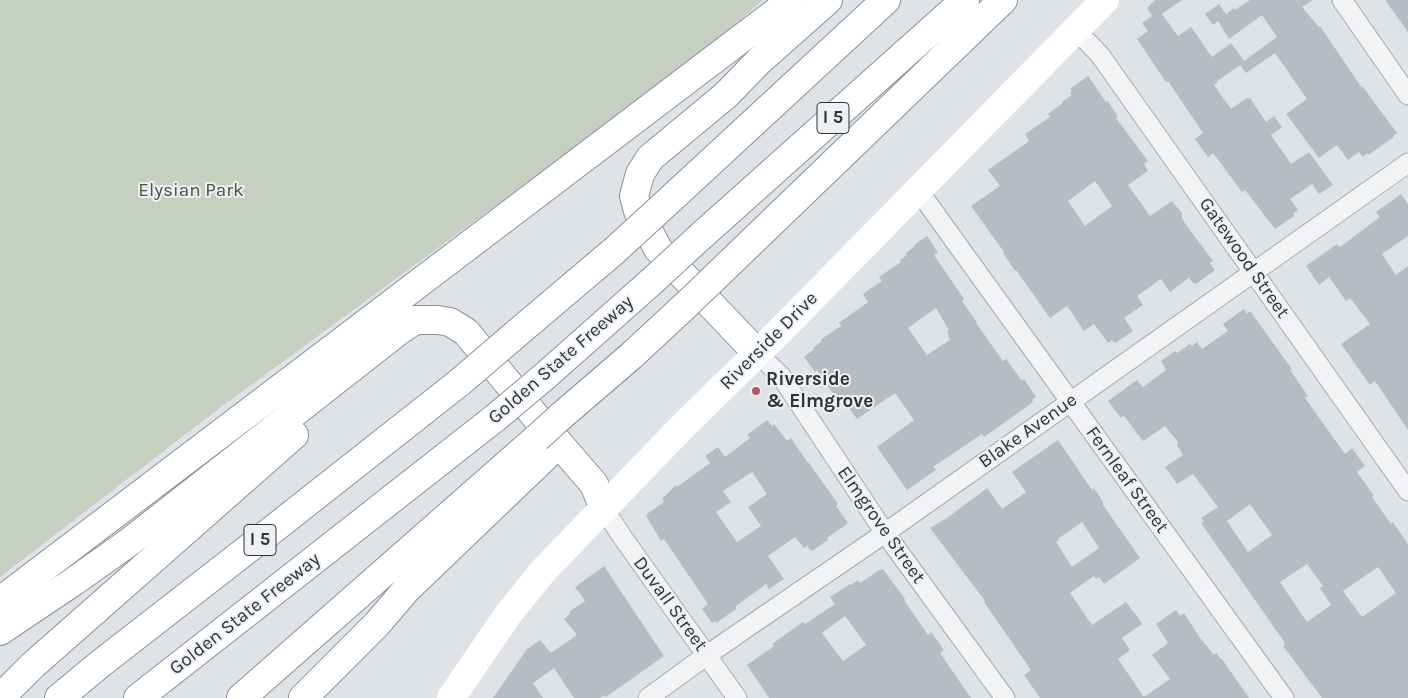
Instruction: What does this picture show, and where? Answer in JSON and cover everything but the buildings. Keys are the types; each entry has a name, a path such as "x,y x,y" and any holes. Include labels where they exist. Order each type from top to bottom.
{"main road":[{"path":"0,600 792,0"},
{"path":"758,353 658,249 638,211 634,196 640,174 650,158 726,96 759,62 828,0"},
{"name":"I 5","path":"59,698 460,382 614,251 886,0"},
{"name":"Golden State Freeway","path":"138,698 495,418 651,282 965,0"},
{"path":"241,698 566,424 630,356 687,304 1003,0"},
{"name":"Riverside Drive","path":"451,698 510,612 544,570 683,426 758,353 1105,0"},
{"path":"0,631 128,543 415,320 450,322 466,332 594,484 604,509"},
{"path":"0,698 40,659 371,366 416,329 431,320"},
{"path":"303,698 377,624 406,590 543,445"}],"street":[{"path":"1342,0 1408,95"},
{"name":"Gatewood Street","path":"1075,29 1100,55 1408,491"},
{"name":"Blake Avenue","path":"648,698 707,655 885,533 1408,163"},
{"name":"Fernleaf Street","path":"918,190 1284,698"},
{"name":"Elmgrove Street","path":"758,353 781,376 885,533 1005,698"},
{"name":"Duvall Street","path":"604,509 737,698"}],"green space":[{"name":"Elysian Park","path":"0,0 763,0 690,63 217,410 0,577"}],"place":[{"name":"Riverside & Elmgrove","path":"756,391"}]}
